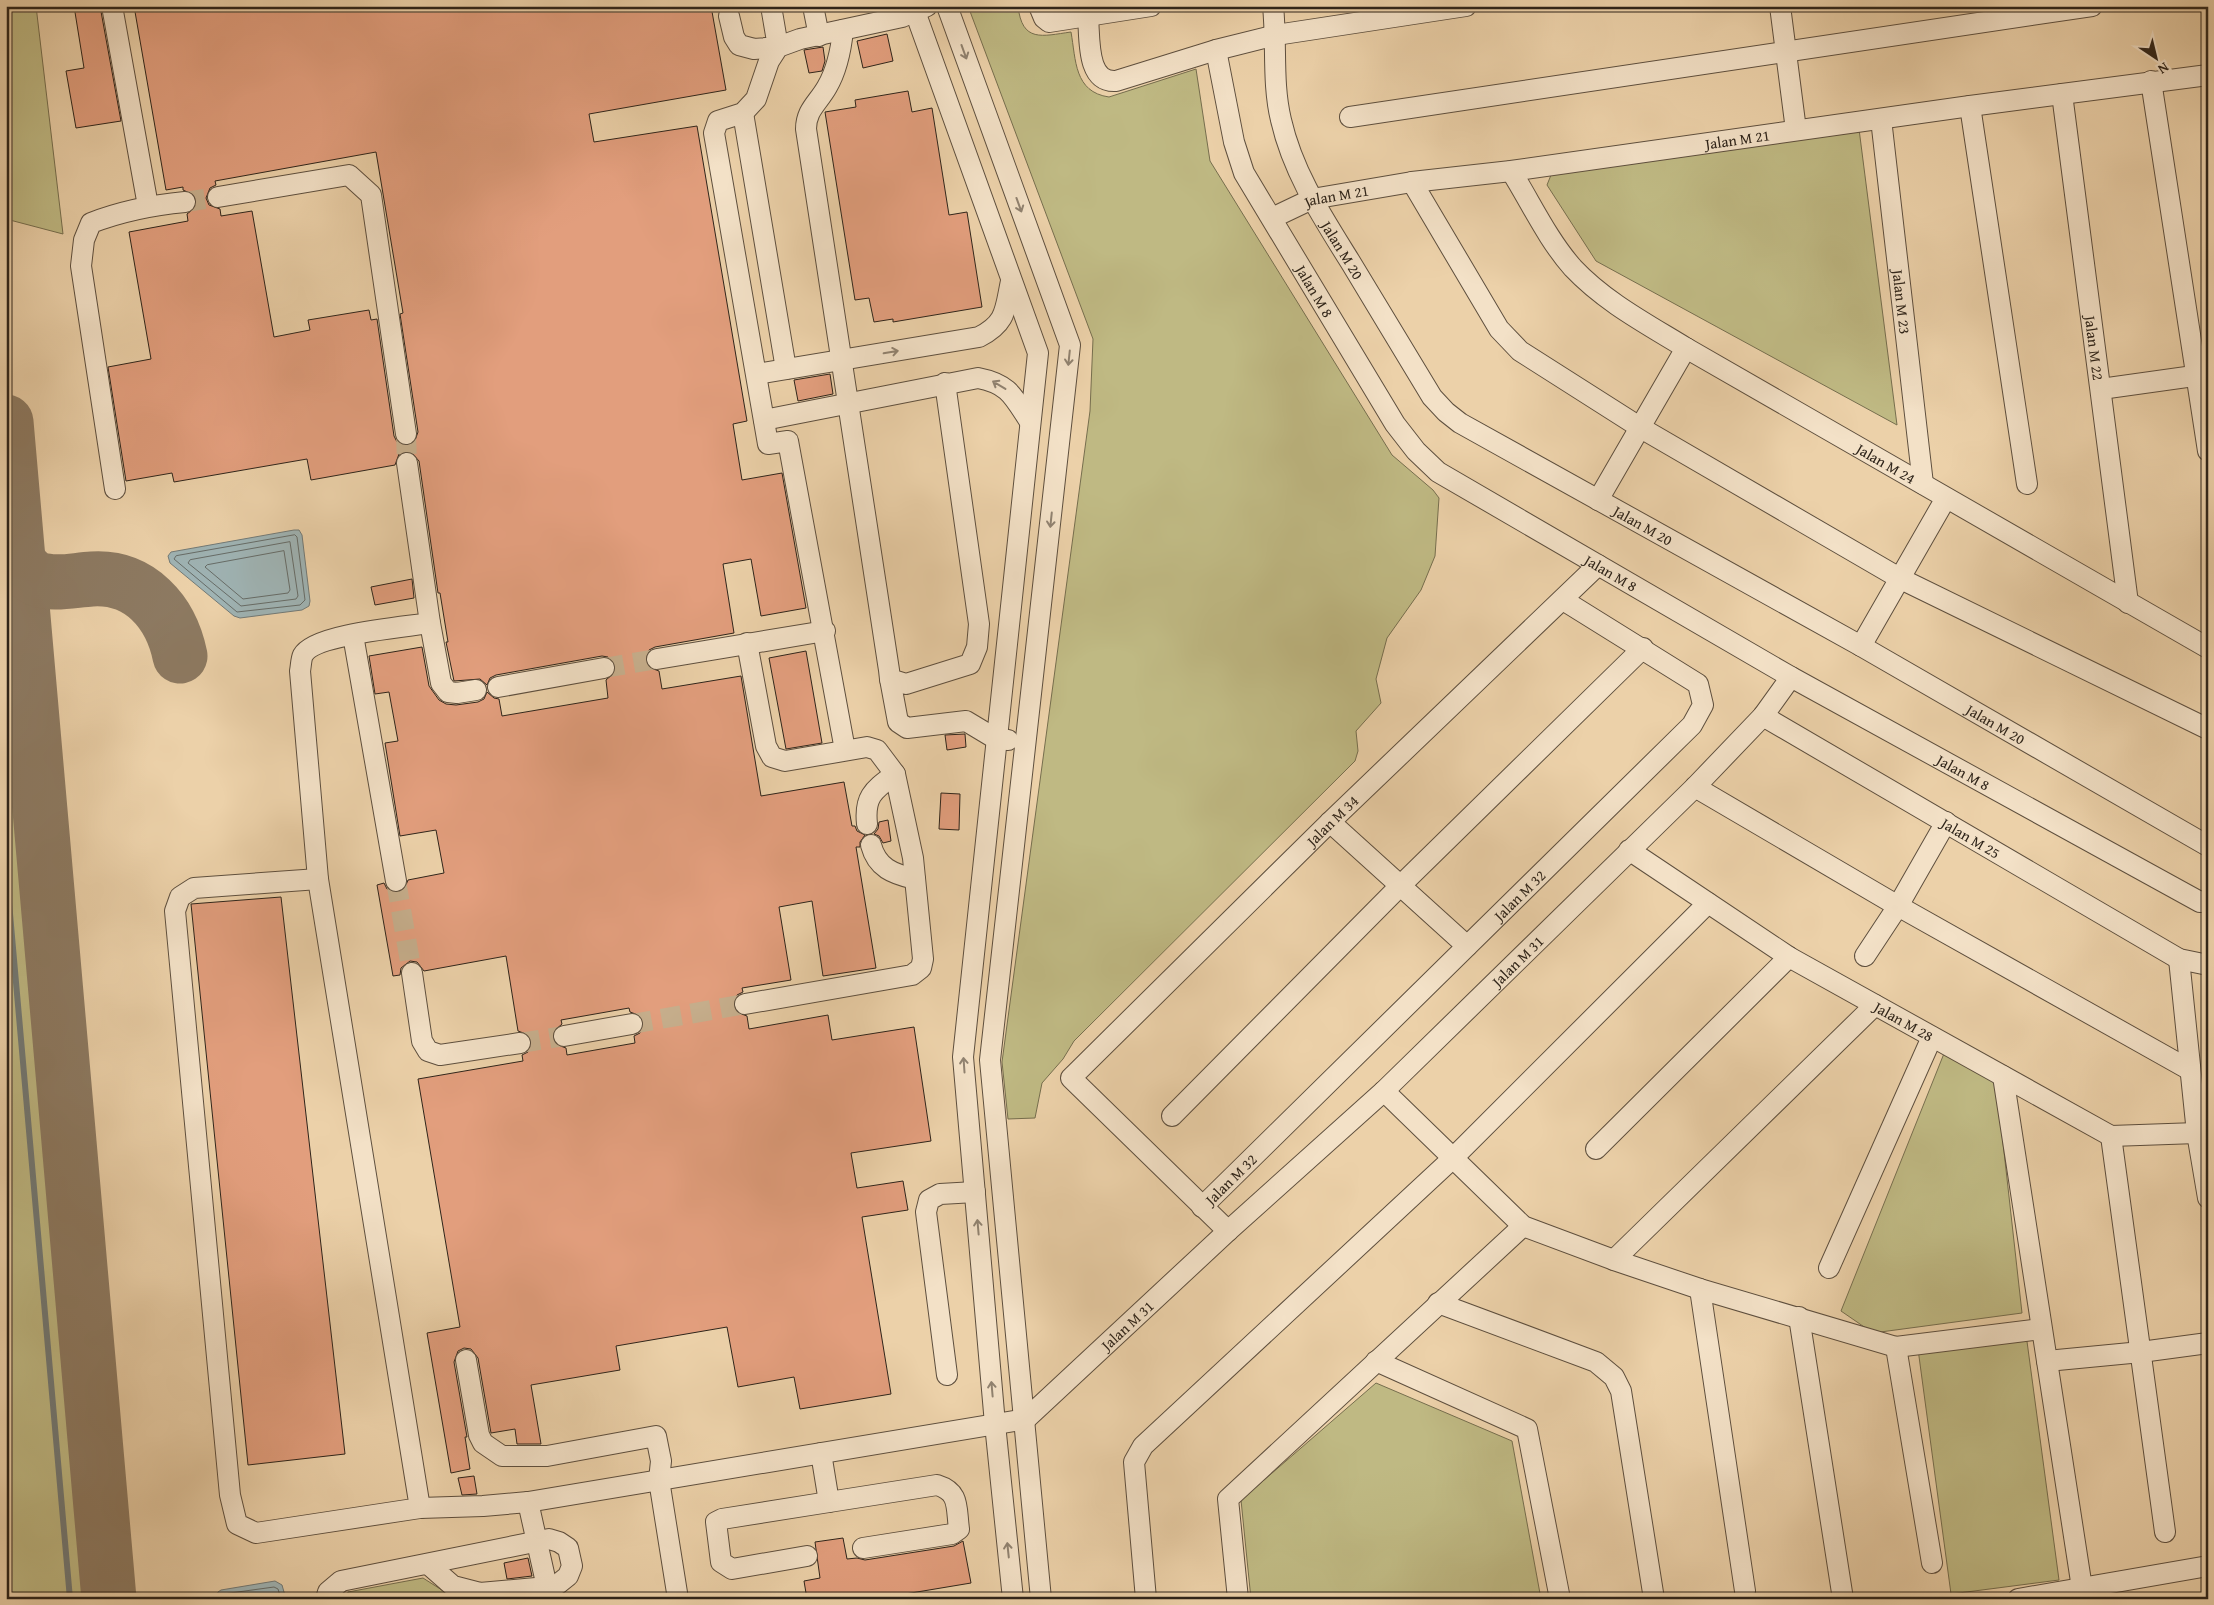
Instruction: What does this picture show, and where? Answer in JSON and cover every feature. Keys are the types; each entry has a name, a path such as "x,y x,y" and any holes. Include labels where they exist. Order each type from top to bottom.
{"street":[{"path":"112,6 148,206"},
{"path":"771,6 778,47 769,61 756,99 743,113 718,121 714,133 768,444 788,441 825,632 845,750"},
{"path":"813,6 819,36"},
{"path":"947,6 1070,346 990,1060 1026,1419 1041,1599"},
{"path":"1039,6 1044,18 1049,22 1151,6"},
{"name":"Jalan M 20","path":"1273,6 1276,35 1276,85 1280,118 1289,150 1312,199 1432,396 1446,412 1460,423 1861,646 2208,846"},
{"path":"1088,17 1095,69 1099,77 1107,82 1116,81 1216,50 1276,35 1438,8 1466,6"},
{"path":"1780,6 1796,130"},
{"path":"1350,117 2092,6"},
{"path":"729,16 734,38 739,45 754,49 778,47 902,16 918,7 1038,353 963,1057 995,1424 1013,1599"},
{"path":"843,30 834,72 806,118 806,129 898,722 907,728 966,721 996,739 1026,742"},
{"name":"Jalan M 8","path":"1216,50 1234,142 1244,173 1395,424 1416,451 1438,472 1791,677 2200,902 2208,901"},
{"name":"Jalan M 21","path":"1272,218 1312,199 1412,182 1512,171 1796,130 2208,75"},
{"path":"2152,81 2202,375 2208,451"},
{"name":"Jalan M 22","path":"2062,94 2128,603"},
{"path":"1970,106 2027,484"},
{"path":"743,113 786,369"},
{"name":"Jalan M 23","path":"1881,120 1923,484"},
{"name":"Jalan M 24","path":"1512,171 1555,244 1572,267 1605,298 1686,348 2208,648"},
{"path":"218,197 349,175 371,195 406,434"},
{"path":"1412,182 1499,329 1509,342 1520,351 1641,428 1901,579 2208,729"},
{"path":"115,489 81,266 84,240 91,223 116,213 148,206 185,202"},
{"path":"757,374 980,337 994,330 1003,317 1012,281"},
{"path":"1598,500 1686,348"},
{"path":"2101,389 2202,375"},
{"path":"764,420 978,378 997,382 1012,394 1030,422"},
{"path":"890,680 906,684 970,664 978,647 978,624 944,384"},
{"path":"407,463 430,623 441,683 448,692 457,693 476,690"},
{"path":"1861,646 1946,498"},
{"name":"Jalan M 34","path":"1202,1207 1071,1078 1330,822 1598,565"},
{"name":"Jalan M 32","path":"1202,1207 1692,725 1703,705 1698,684 1644,648 1563,600"},
{"path":"420,1508 318,879 300,670 303,655 315,644 332,638 430,623"},
{"path":"657,659 747,643 825,632"},
{"path":"353,635 396,881"},
{"path":"745,1004 912,975 921,968 923,958 915,879 895,774 877,750 867,747 784,761 772,757 766,746 747,643"},
{"path":"1172,1116 1401,885 1644,648"},
{"path":"498,686 604,668"},
{"name":"Jalan M 31","path":"1026,1419 1228,1231 1384,1091 1694,787 1762,716 1791,677"},
{"name":"Jalan M 25","path":"1762,716 2180,958 2208,965"},
{"path":"867,824 866,808 873,792 895,774"},
{"path":"1694,787 1898,906 2190,1070"},
{"path":"1330,822 1467,946"},
{"path":"1865,956 1898,906 1946,822"},
{"path":"871,845 879,865 896,875 915,879"},
{"name":"Jalan M 28","path":"1629,850 1789,957 2111,1136"},
{"path":"318,879 194,888 180,897 175,911 230,1495 237,1524 256,1533 420,1508 528,1502 1026,1419"},
{"path":"1146,1599 1134,1472 1134,1462 1143,1446 1452,1159 1708,903"},
{"path":"1596,1149 1789,957"},
{"path":"2180,958 2197,1133 2208,1198"},
{"path":"412,973 422,1041 428,1051 440,1055 520,1043"},
{"path":"1614,1260 1875,1005"},
{"path":"564,1036 632,1024"},
{"path":"1829,1268 1932,1037"},
{"path":"2003,1076 2082,1588"},
{"path":"1384,1091 1523,1226 1614,1260 1700,1290 1799,1317 1896,1347 2041,1329"},
{"path":"2165,1532 2111,1136 2197,1133"},
{"path":"947,1375 926,1212 930,1200 940,1194 975,1192"},
{"path":"1202,1207 1228,1231"},
{"path":"1238,1599 1228,1499 1523,1226"},
{"path":"1700,1290 1745,1591"},
{"path":"1438,1303 1596,1362 1614,1378 1620,1391 1654,1599"},
{"path":"1799,1317 1843,1599"},
{"path":"2047,1361 2208,1343"},
{"path":"1896,1347 1932,1563"},
{"path":"466,1360 479,1435 483,1443 502,1456 547,1456 656,1436 661,1461 660,1480 678,1599"},
{"path":"1376,1361 1527,1429 1560,1599"},
{"path":"821,1453 829,1502"},
{"path":"807,1556 732,1569 727,1568 721,1562 716,1522 722,1519 937,1485 948,1488 956,1499 959,1528 952,1534 863,1548"},
{"path":"528,1502 536,1542 557,1590"},
{"path":"326,1599 328,1592 341,1581 549,1539 559,1542 568,1548 572,1566 568,1576 557,1590 480,1593 453,1586 428,1564"},
{"path":"2018,1599 2208,1566"}],"shaded area":[{"path":"6,6 36,6 63,234 6,219"},
{"path":"968,6 1018,6 1020,18 1029,32 1051,35 1071,32 1079,73 1089,89 1098,94 1109,97 1196,69 1210,161 1392,455 1433,490 1439,498 1435,556 1421,590 1387,638 1376,679 1381,703 1356,731 1358,751 1355,761 1074,1041 1063,1059 1042,1083 1035,1118 1008,1119 1002,1062 1090,411 1093,339"},
{"path":"1859,129 1897,425 1596,261 1547,185 1553,170"},
{"path":"6,543 29,787 98,1599 6,1599"},
{"path":"1945,1051 1996,1080 2022,1313 1873,1333 1841,1311"},
{"path":"2026,1334 2059,1580 1951,1594 1918,1349"},
{"path":"1376,1383 1512,1441 1541,1599 1251,1599 1241,1500"},
{"path":"423,1578 456,1599 346,1599 348,1592"}],"water":[{"path":"299,530 302,535 310,601 309,606 302,610 240,618 234,616 170,563 168,556 171,552"},
{"path":"275,1581 282,1585 286,1599 216,1599 218,1592 221,1590"}],"building":[{"path":"74,6 100,6 121,121 76,128 66,71 84,68"},
{"path":"134,6 711,6 726,90 589,114 594,142 697,126 747,421 733,424 742,480 782,473 806,608 761,616 751,559 723,564 734,633 655,647 649,650 645,660 648,667 659,671 662,689 741,676 761,796 844,782 852,826 855,826 857,831 865,835 860,842 860,847 856,847 876,968 823,976 812,901 779,907 791,980 742,988 743,992 737,995 733,1006 736,1012 747,1016 749,1029 828,1015 832,1040 914,1027 931,1141 851,1153 857,1188 903,1181 908,1210 862,1217 891,1394 800,1409 794,1377 738,1387 727,1327 616,1346 620,1370 531,1385 541,1444 517,1444 515,1429 491,1433 478,1358 471,1349 464,1348 458,1351 454,1362 467,1437 465,1437 470,1469 451,1473 427,1333 460,1327 418,1079 523,1061 522,1055 528,1052 532,1042 529,1035 518,1031 506,956 424,971 417,962 410,961 401,968 400,975 393,976 377,885 384,883 387,889 398,893 404,890 408,880 444,873 436,830 400,836 385,743 398,741 389,692 375,694 369,656 422,647 429,686 439,700 446,704 456,705 478,702 484,699 487,692 494,698 499,699 502,716 608,698 606,680 615,672 616,665 608,657 602,656 496,675 490,678 487,685 480,679 454,681 446,642 448,642 440,593 438,593 419,461 411,452 399,454 395,465 311,480 307,459 174,482 172,473 126,481 108,367 151,359 129,232 188,221 187,214 196,207 197,201 194,195 183,190 183,187 166,190","holes":["376,152 403,313 400,314 418,432 414,443 407,446 397,442 394,436 377,319 371,320 369,310 308,320 310,330 274,337 252,211 221,216 220,209 209,205 206,198 210,188 216,185 215,181","629,1008 630,1012 641,1016 644,1022 640,1033 634,1036 635,1043 567,1055 566,1048 555,1044 552,1039 553,1032 562,1024 561,1020"]},
{"path":"887,34 893,61 863,68 857,41"},
{"path":"823,47 825,61 822,71 809,73 804,50"},
{"path":"908,91 912,112 932,108 949,215 967,212 982,307 893,322 893,319 874,322 869,298 855,300 825,112 856,107 855,100"},
{"path":"830,374 833,394 798,401 794,380"},
{"path":"412,579 414,598 375,605 371,587"},
{"path":"806,651 822,743 786,749 769,658"},
{"path":"965,734 966,747 947,750 945,735"},
{"path":"941,793 960,794 959,830 939,829"},
{"path":"888,820 891,841 883,843 879,836 874,834 878,829 879,822"},
{"path":"281,897 345,1454 248,1465 191,904"},
{"path":"474,1476 477,1494 462,1495 458,1478"},
{"path":"843,1538 847,1559 857,1558 865,1560 954,1546 963,1541 971,1583 875,1599 807,1599 804,1581 820,1578 815,1542"},
{"path":"528,1558 532,1576 507,1579 504,1563"}],"waterway":[{"path":"6,868 70,1599"}],"taxiway":[{"path":"6,422 109,1599"},
{"path":"18,563 33,577 49,582 92,579 109,580 139,590 161,612 176,640 180,656"}],"tunnel":[{"path":"185,202 218,197"},
{"path":"406,434 407,463"},
{"path":"604,668 657,659"},
{"path":"396,881 412,973"},
{"path":"632,1024 745,1004"},
{"path":"520,1043 564,1036"}]}
